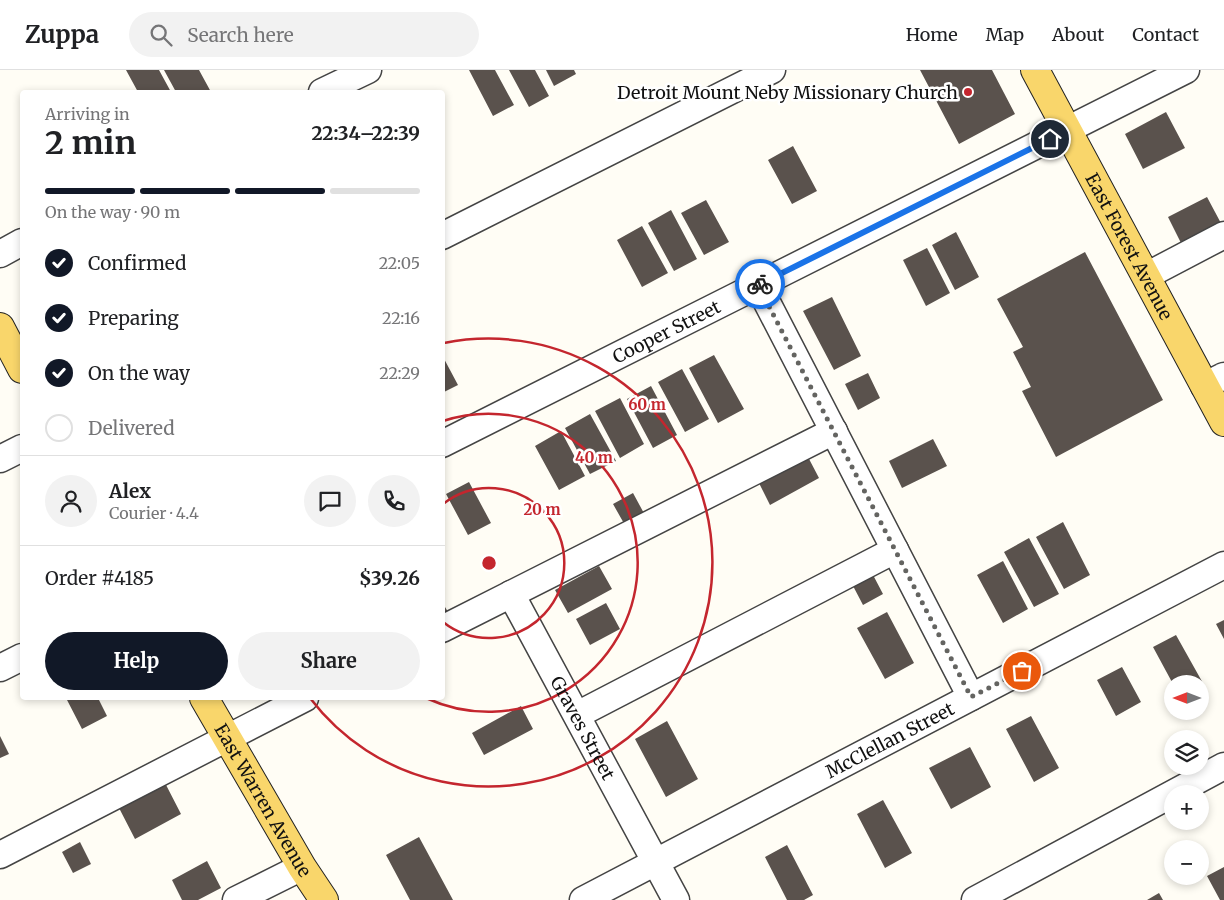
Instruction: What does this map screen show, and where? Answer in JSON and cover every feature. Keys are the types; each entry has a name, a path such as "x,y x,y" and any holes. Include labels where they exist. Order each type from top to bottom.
{"main road":[{"name":"East Forest Avenue","path":"1035,70 1146,276 1214,381 1224,422"},
{"path":"0,328 20,365"},
{"name":"East Warren Avenue","path":"205,700 302,867 324,900"}],"street":[{"path":"326,90 368,70"},
{"path":"445,234 772,70"},
{"name":"Cooper Street","path":"445,442 1186,70"},
{"path":"1146,276 1224,235"},
{"path":"0,254 20,243"},
{"path":"758,285 971,697"},
{"path":"445,627 834,430"},
{"path":"0,459 20,449"},
{"path":"577,715 895,550"},
{"name":"McClellan Street","path":"583,900 1224,565"},
{"name":"Graves Street","path":"511,594 676,900"},
{"path":"0,668 20,658"},
{"path":"0,855 301,700"},
{"path":"975,900 1224,766"},
{"path":"236,900 302,867"}],"building":[{"path":"126,70 159,70 170,90 137,90"},
{"path":"164,70 199,70 210,90 175,90"},
{"path":"469,70 495,70 514,105 493,116"},
{"path":"509,70 535,70 549,96 529,107"},
{"path":"546,70 574,70 576,74 554,86"},
{"name":"Detroit Mount Neby Missionary Church","path":"920,70 992,70 1015,114 959,144"},
{"path":"1166,112 1185,148 1143,169 1125,134"},
{"path":"793,146 817,191 792,204 768,160"},
{"path":"1207,197 1223,227 1183,247 1168,217"},
{"path":"706,200 729,242 704,255 681,213"},
{"path":"671,210 697,259 674,271 648,223"},
{"path":"642,226 668,273 642,287 617,240"},
{"path":"956,232 979,277 955,290 932,245"},
{"path":"927,248 950,293 926,306 903,260"},
{"path":"1085,252 1163,400 1056,457 1022,391 1031,387 1013,352 1023,347 997,299"},
{"path":"832,297 861,356 834,370 803,311"},
{"path":"714,355 744,409 718,423 689,368"},
{"path":"445,361 458,385 445,392"},
{"path":"682,369 709,419 685,432 658,382"},
{"path":"868,373 880,398 858,410 845,384"},
{"path":"651,386 677,435 653,448 627,399"},
{"path":"620,398 644,444 620,458 595,411"},
{"path":"590,414 616,461 590,474 565,428"},
{"path":"561,431 585,476 559,490 535,446"},
{"path":"933,439 947,466 902,488 889,461"},
{"path":"808,457 819,478 770,505 759,483"},
{"path":"469,482 491,523 468,535 446,494"},
{"path":"633,493 646,517 626,527 613,504"},
{"path":"1063,522 1090,575 1064,589 1036,537"},
{"path":"1029,538 1059,594 1034,607 1004,552"},
{"path":"1003,561 1028,609 1003,623 977,575"},
{"path":"599,566 612,589 568,613 555,590"},
{"path":"872,573 883,594 863,605 852,584"},
{"path":"606,603 620,629 590,645 576,619"},
{"path":"887,612 914,663 885,679 857,628"},
{"path":"1224,620 1224,639 1216,624"},
{"path":"1176,635 1198,675 1168,675 1153,647"},
{"path":"1122,667 1141,702 1116,716 1097,680"},
{"path":"67,700 99,700 107,716 82,729"},
{"path":"521,706 533,729 484,755 472,733"},
{"path":"1031,716 1059,768 1034,782 1006,729"},
{"path":"667,721 698,779 666,797 635,739"},
{"path":"0,736 9,754 0,758"},
{"path":"970,747 991,787 951,809 929,768"},
{"path":"164,781 181,814 135,839 118,806"},
{"path":"883,800 912,853 885,868 857,814"},
{"path":"419,837 453,900 410,900 386,855"},
{"path":"80,842 91,864 73,873 62,852"},
{"path":"787,845 813,895 804,900 787,900 765,857"},
{"path":"207,861 221,888 198,900 182,900 172,880"},
{"path":"1224,867 1224,900 1220,900 1209,880 1209,875"},
{"path":"1159,893 1163,900 1147,900"}],"way so far":[{"path":"760,284 758,285 971,697 1022,671"}],"place":[{"name":"Detroit Mount Neby Missionary Church","path":"968,92"}],"route":[{"path":"760,284 1050,139"}]}
